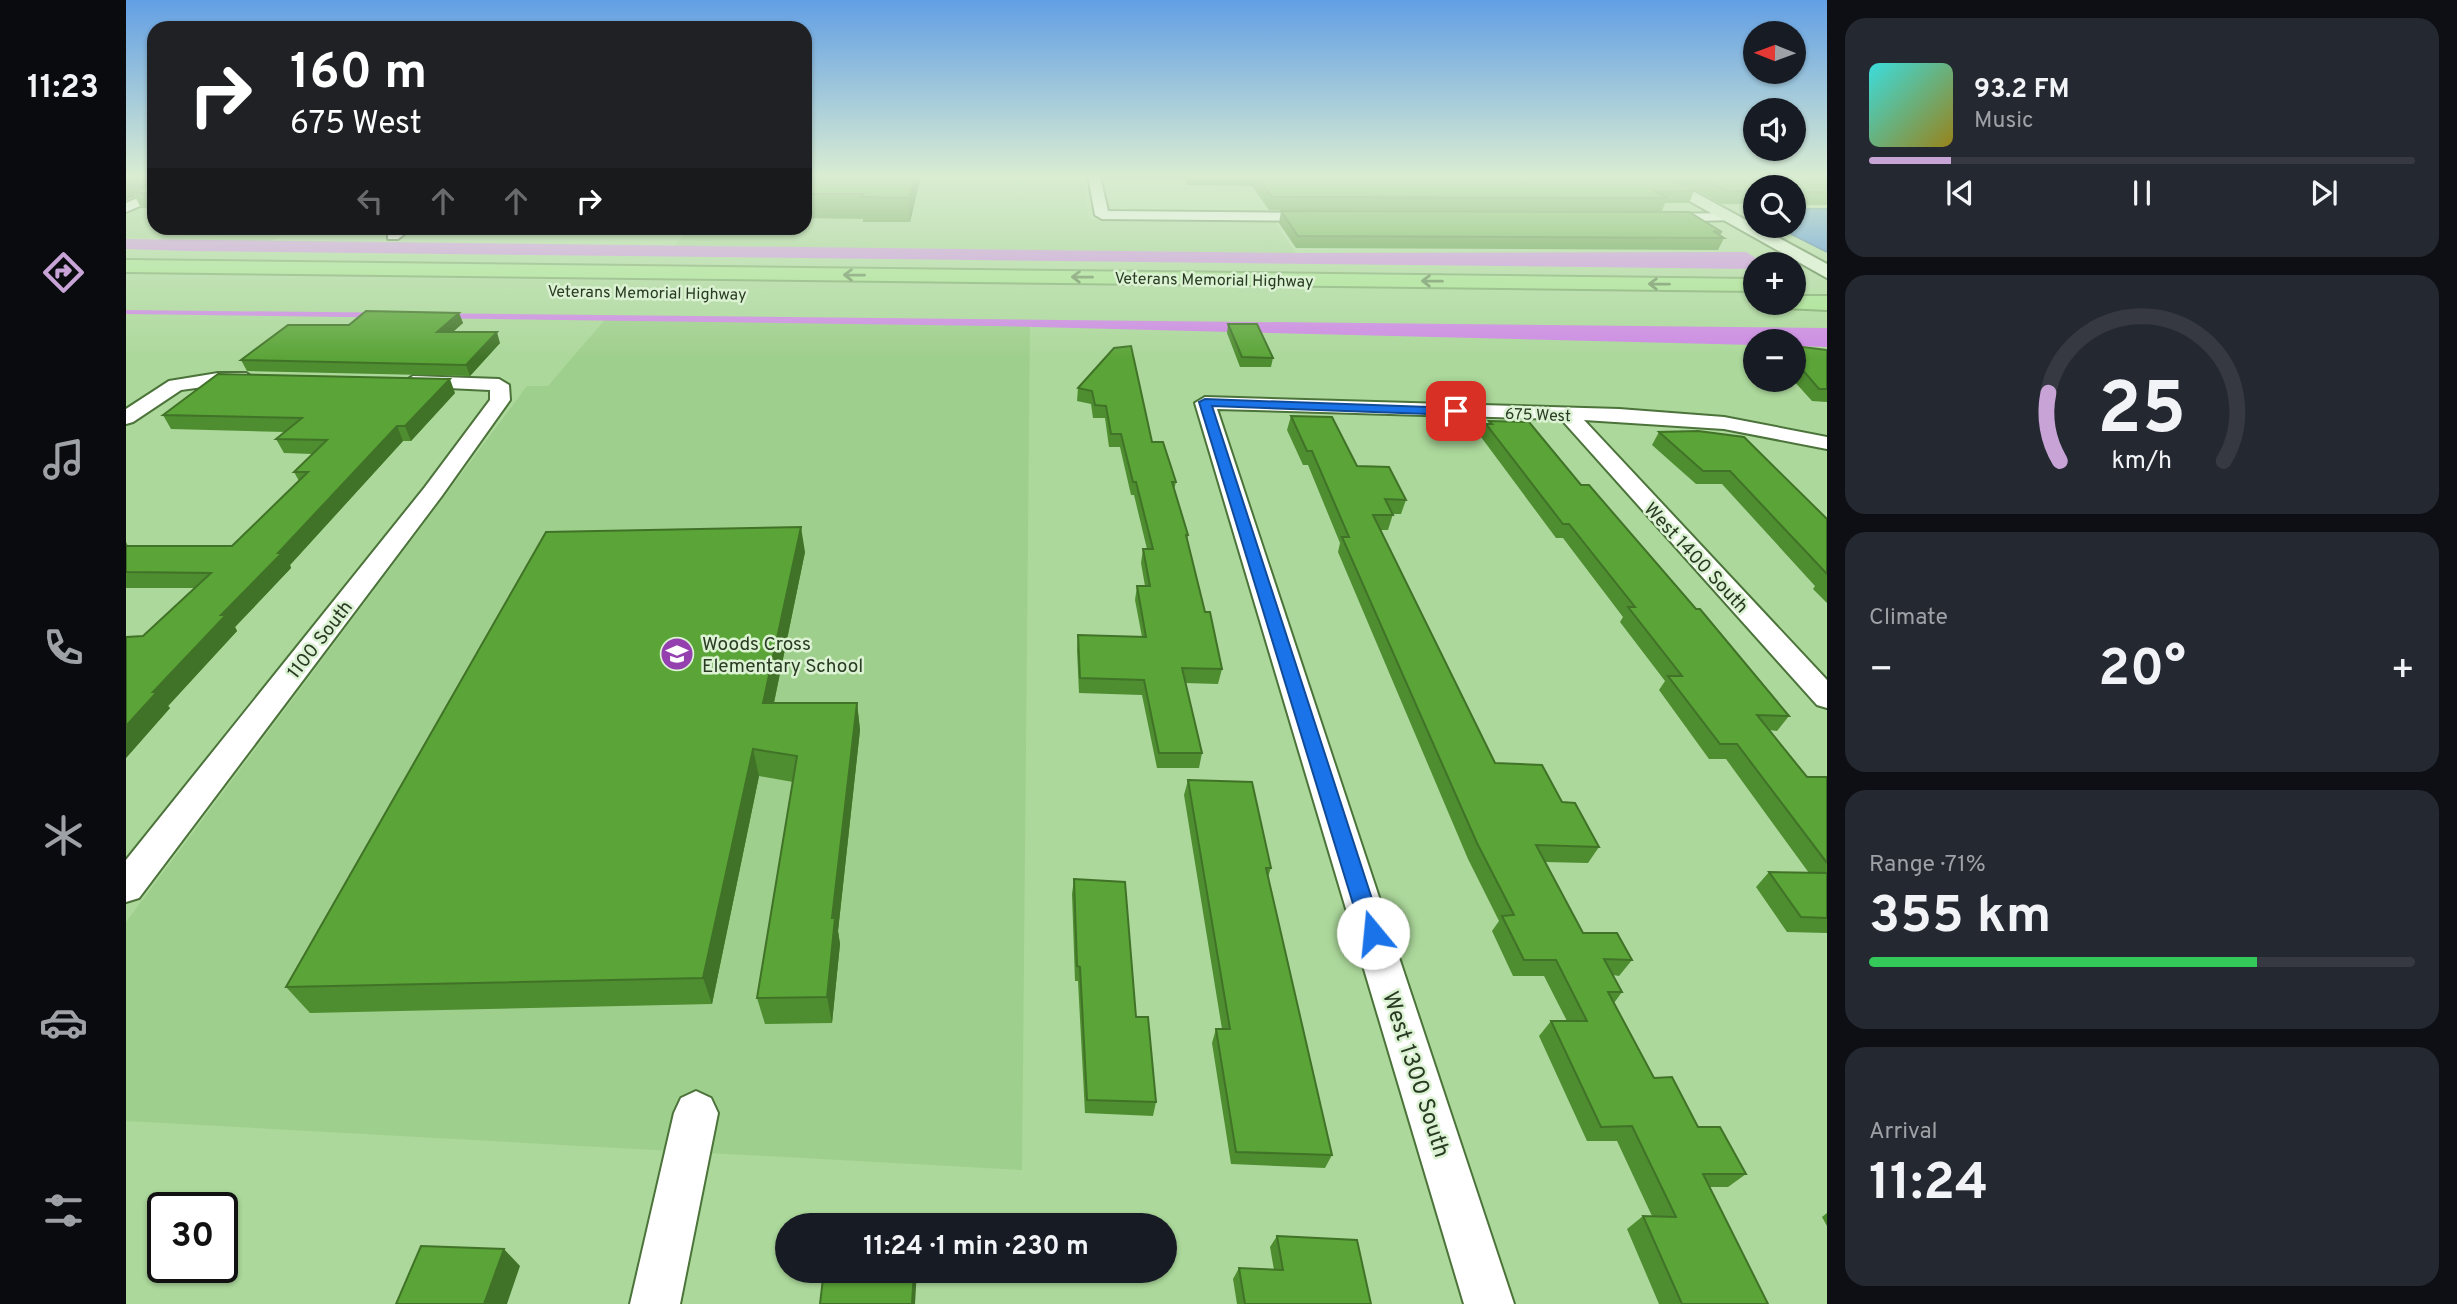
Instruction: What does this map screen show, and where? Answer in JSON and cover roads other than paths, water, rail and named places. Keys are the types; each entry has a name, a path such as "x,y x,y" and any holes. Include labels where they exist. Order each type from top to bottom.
{"highway":[{"path":"126,254 357,269"},
{"name":"Veterans Memorial Highway","path":"126,266 1743,285"},
{"path":"1806,285 1827,286"},
{"name":"Veterans Memorial Highway","path":"126,287 1743,302"},
{"path":"1806,303 1827,303"}],"street":[{"path":"1763,237 1827,272"},
{"path":"126,418 176,385 218,379 258,380"},
{"name":"1100 South","path":"126,887 433,492 500,400 499,386 393,382"},
{"name":"675 West","path":"1205,402 1619,415 1724,423 1827,443"},
{"name":"West 1300 South","path":"1205,402 1489,1304"},
{"name":"West 1400 South","path":"1568,415 1827,698"},
{"path":"655,1304 696,1113"}],"water":[{"path":"1806,237 1827,237 1827,252 1799,238"}],"place":[{"name":"Woods Cross Elementary School","path":"677,654"}]}
